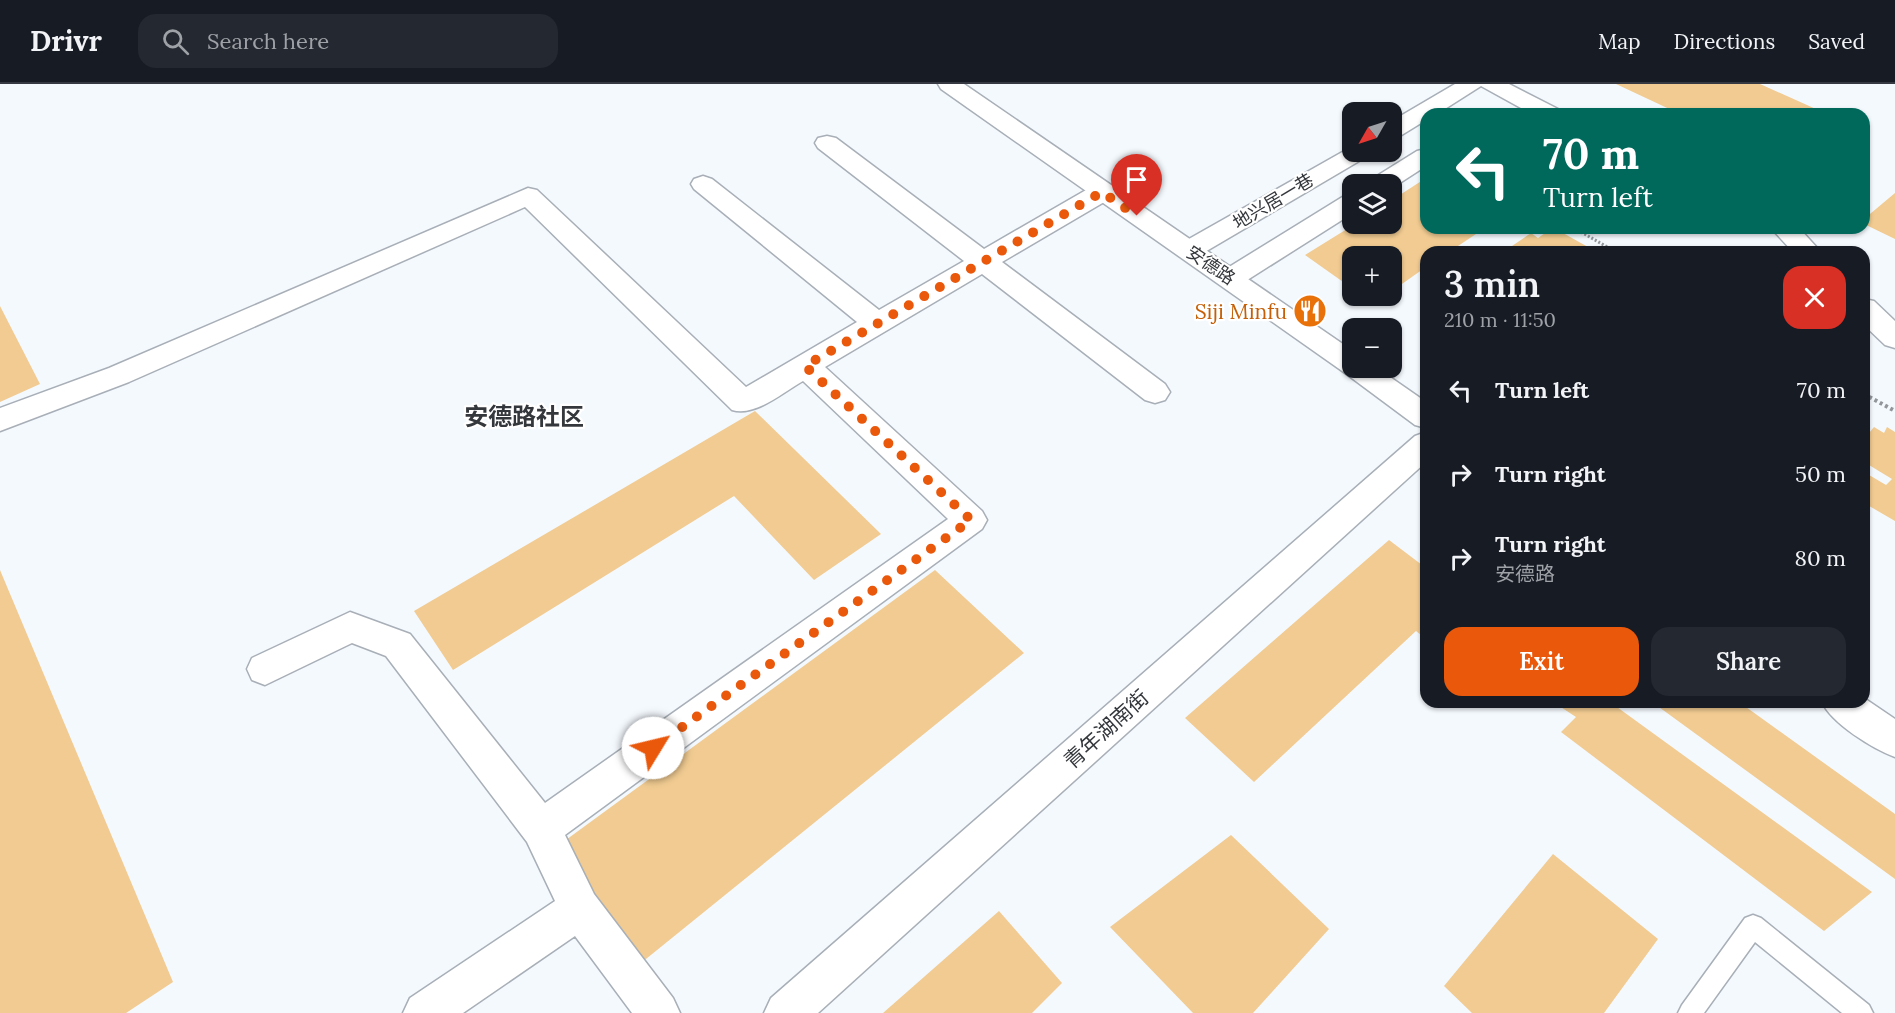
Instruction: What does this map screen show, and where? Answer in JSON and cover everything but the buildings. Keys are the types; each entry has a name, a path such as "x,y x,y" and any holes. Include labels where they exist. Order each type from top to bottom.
{"street":[{"name":"安德路","path":"949,84 1342,357"},
{"path":"1431,108 1471,84"},
{"path":"1491,84 1538,108"},
{"path":"1505,108 1519,99"},
{"path":"1402,125 1420,114"},
{"path":"827,143 1155,392"},
{"path":"1397,174 1420,160"},
{"name":"地兴居一巷","path":"1190,250 1342,161"},
{"path":"703,184 878,324"},
{"path":"0,420 119,375 528,196 743,402 1102,192"},
{"path":"1231,278 1342,209"},
{"path":"1790,234 1802,246"},
{"path":"1870,314 1895,338"},
{"path":"541,829 971,520 805,366"},
{"name":"安德路","path":"1372,378 1420,413"},
{"name":"青年湖南街","path":"786,1013 1420,449"},
{"path":"266,669 350,627 398,645 541,829 580,908 658,1013"},
{"path":"1849,708 1895,740"},
{"path":"424,1013 580,908"}],"lane":[{"path":"1690,1013 1753,926 1861,1013"}],"path":[{"path":"1584,234 1606,246"},
{"path":"1870,396 1895,411"}],"place":[{"name":"Siji Minfu","path":"1310,311"}],"district":[{"name":"安德路社区","path":"524,416"}],"route":[{"path":"653,748 971,520 805,366 1102,192 1137,216"}]}
